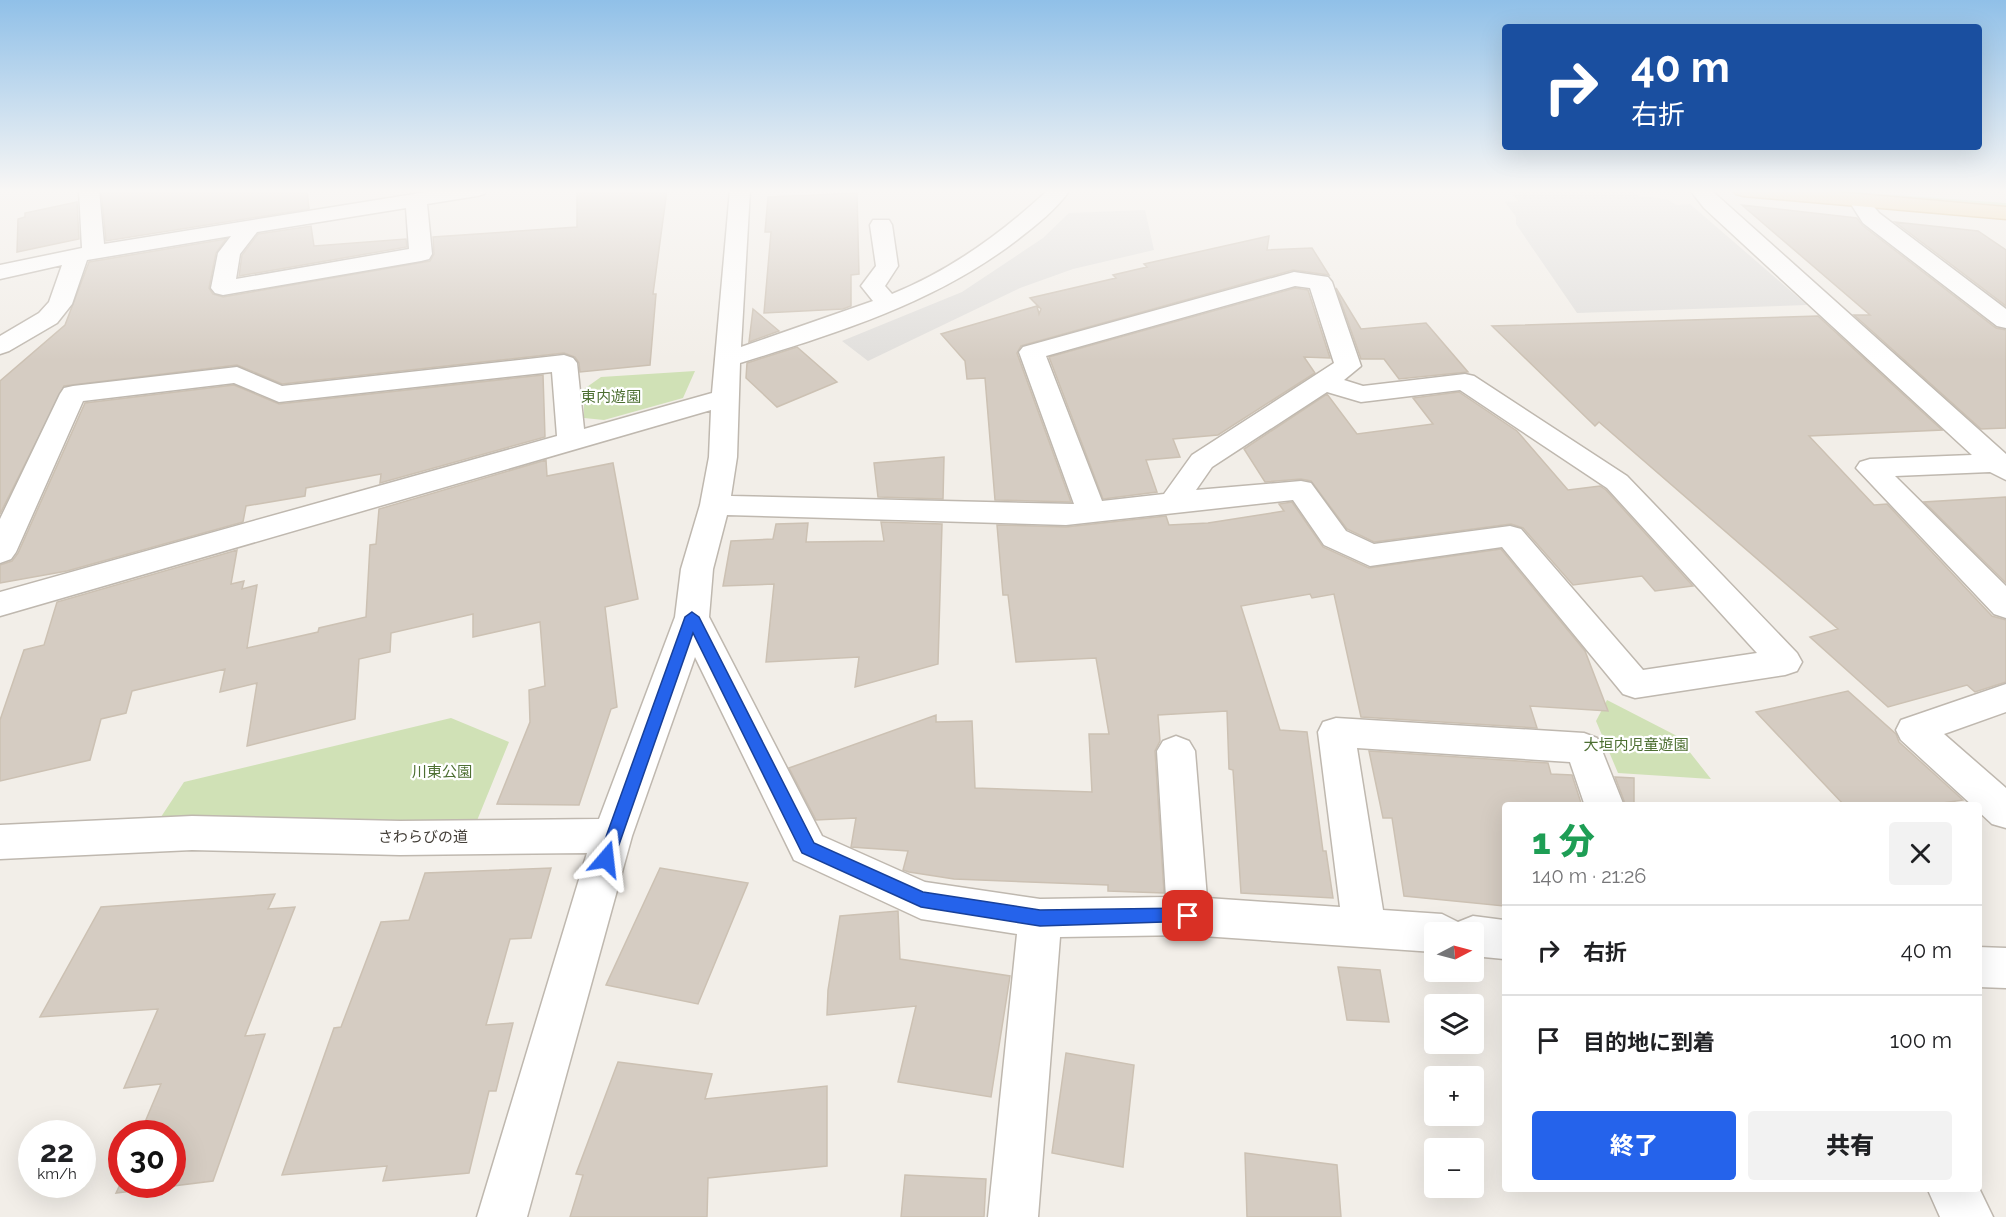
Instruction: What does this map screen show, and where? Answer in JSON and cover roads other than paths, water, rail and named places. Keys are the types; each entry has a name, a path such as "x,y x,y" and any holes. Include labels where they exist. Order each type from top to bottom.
{"street":[{"path":"0,346 48,318 60,304 85,254 85,247"},
{"path":"0,272 131,247"},
{"path":"234,247 229,253 223,288 421,254 420,247"},
{"path":"502,1217 612,836 692,617 697,569 715,505 723,457 727,359 736,247"},
{"path":"884,247 887,266 873,286 888,305"},
{"path":"727,359 888,305 979,259 995,247"},
{"path":"1759,247 2003,466"},
{"path":"1909,247 2006,321"},
{"path":"1092,513 1032,352 1294,279 1320,282 1348,366 1202,461 1173,502"},
{"path":"0,552 73,394 237,375 279,394 564,363 571,439"},
{"path":"715,505 1092,513 1173,502 1301,490 1335,538 1370,555 1510,536 1635,685 1785,662 1617,482 1465,382 1361,394 1324,382"},
{"path":"0,604 507,461 571,439 726,397"},
{"path":"2003,466 1870,468 2006,606"},
{"path":"692,617 808,848 921,900 1040,918 1188,916 1424,931"},
{"path":"2006,698 1914,730 2000,810 2006,812"},
{"path":"1364,926 1336,732 1584,748 1604,802"},
{"path":"1176,751 1188,916"},
{"name":"さわらびの道","path":"0,843 192,832 400,838 612,836"},
{"path":"1013,1217 1040,918"},
{"path":"1484,937 1502,939"},
{"path":"1982,967 2006,968"},
{"path":"1954,1192 1968,1217"}],"park label":[{"name":"東内遊園","path":"611,397"},
{"name":"大垣内児童遊園","path":"1636,745"},
{"name":"川東公園","path":"442,772"}]}
